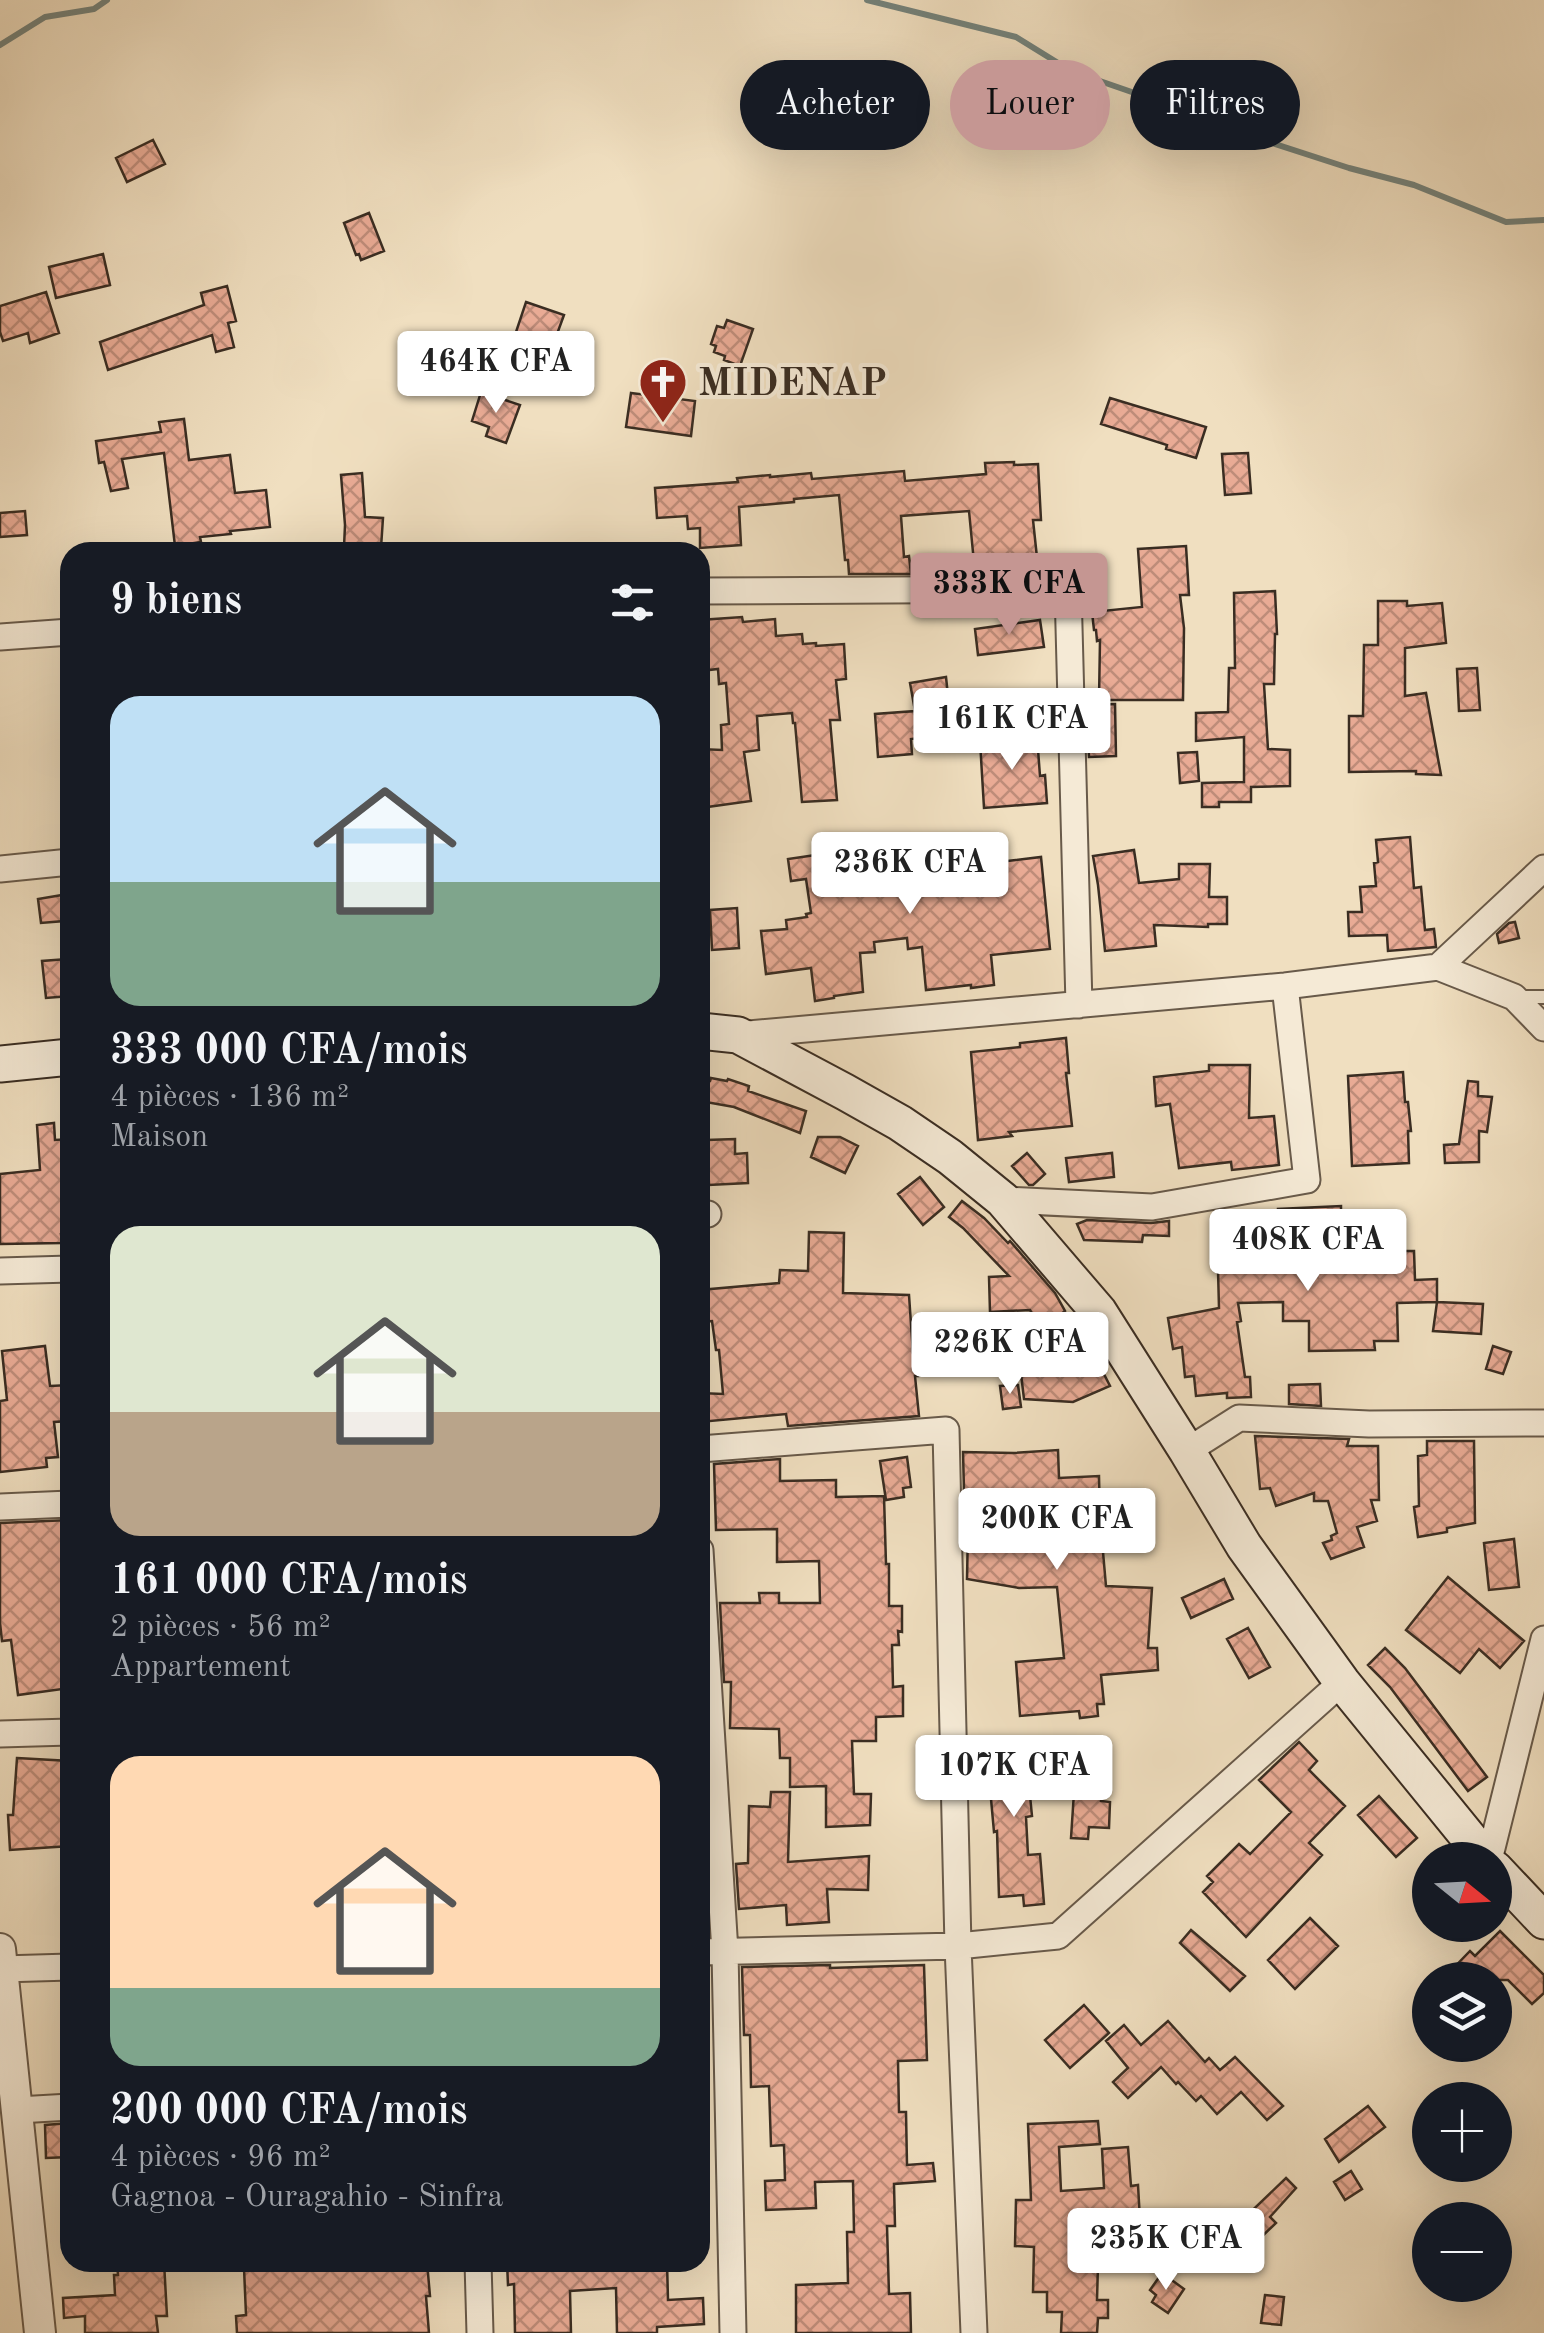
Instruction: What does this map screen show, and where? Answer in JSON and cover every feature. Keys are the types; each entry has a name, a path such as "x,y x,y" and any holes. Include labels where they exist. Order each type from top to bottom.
{"main road":[{"path":"710,1031 738,1035 900,1124 950,1157 1003,1200 1099,1312 1244,1546 1342,1682 1473,1842"},
{"path":"0,1064 60,1058"},
{"path":"1512,1887 1544,1921"}],"street":[{"path":"710,591 1068,589 1079,1004"},
{"path":"0,637 60,633"},
{"path":"0,869 60,863"},
{"path":"1438,967 1544,868"},
{"path":"738,1035 1285,986 1438,967 1514,997 1544,1028"},
{"path":"1003,1200 1152,1206 1308,1180 1285,986"},
{"path":"0,1271 60,1268"},
{"path":"1187,1451 1240,1418 1370,1424 1544,1423"},
{"path":"710,1447 946,1430 958,1946 974,2333"},
{"path":"0,1507 60,1504"},
{"path":"1493,1842 1544,1639"},
{"path":"712,1952 958,1946 1058,1936 1342,1682"},
{"path":"0,1734 60,1732"},
{"path":"710,1885 733,2333"},
{"path":"40,2333 1,1959 60,1966"},
{"path":"18,2110 60,2108"},
{"path":"478,2272 480,2333"}],"lane":[{"path":"1514,997 1544,997"}],"building":[{"path":"153,140 165,164 127,182 116,158"},
{"path":"369,213 384,251 361,260 344,223"},
{"path":"103,254 110,285 56,298 49,267"},
{"path":"227,286 236,321 228,323 234,347 216,352 212,335 108,370 100,342 204,305 201,293"},
{"path":"46,292 59,333 30,343 28,333 3,341 0,306"},
{"path":"526,302 564,315 549,356 512,344"},
{"path":"727,320 753,329 740,366 724,360 725,356 714,352 716,346 711,344 717,326 724,328"},
{"path":"481,392 520,405 506,443 486,436 489,427 472,421"},
{"path":"631,393 695,401 691,436 626,427"},
{"path":"1110,398 1206,427 1196,458 1101,424"},
{"path":"184,419 189,460 230,455 235,493 266,490 270,527 200,537 201,542 175,542 164,453 122,459 128,488 111,491 104,462 99,463 96,441 161,432 159,422"},
{"path":"1248,453 1251,493 1225,495 1222,454"},
{"path":"985,463 1038,464 1041,520 1033,520 1038,567 975,573 969,511 901,516 904,557 909,556 911,574 849,574 839,495 739,507 741,545 710,547 710,542 700,542 700,528 688,529 687,516 657,518 655,488 811,473 812,479 904,471 905,481 986,474"},
{"path":"362,473 365,517 383,518 381,542 344,542 341,475"},
{"path":"25,511 27,535 0,537 0,513"},
{"path":"1186,546 1189,595 1180,595 1184,628 1183,700 1099,700 1100,640 1097,641 1092,612 1142,607 1138,549"},
{"path":"1275,591 1274,684 1264,684 1268,749 1290,750 1290,786 1251,787 1251,802 1219,802 1219,807 1202,807 1202,783 1244,782 1244,737 1196,741 1196,713 1228,712 1229,668 1235,668 1234,593"},
{"path":"1378,601 1407,601 1407,606 1442,603 1446,643 1405,648 1405,696 1426,693 1441,775 1416,771 1349,772 1349,716 1363,716 1364,645 1378,645"},
{"path":"710,619 775,619 776,636 802,634 803,644 816,646 844,644 846,679 836,680 840,720 830,720 837,800 802,802 792,713 757,716 759,750 744,752 751,801 710,807 710,749 722,750 721,725 729,724 726,683 719,684 718,669 710,670"},
{"path":"1040,620 1044,647 978,655 975,629"},
{"path":"1477,668 1480,710 1459,711 1457,669"},
{"path":"946,677 952,734 911,739 912,754 878,757 875,714 915,711 910,683"},
{"path":"1115,704 1116,756 1089,757 1087,705"},
{"path":"1037,736 1047,803 984,808 980,741"},
{"path":"1197,752 1199,781 1180,783 1178,753"},
{"path":"1410,837 1414,888 1421,887 1425,930 1434,929 1436,947 1388,951 1387,935 1349,936 1348,912 1362,912 1360,887 1376,886 1376,840"},
{"path":"942,848 943,863 980,859 981,864 1041,857 1050,949 991,955 994,985 971,988 926,990 922,947 908,949 907,938 874,942 875,952 860,953 863,992 815,1001 811,968 766,974 761,931 787,929 786,920 811,913 806,879 791,881 788,859 843,851 844,859"},
{"path":"1134,850 1139,883 1179,879 1179,864 1210,864 1209,897 1227,897 1227,924 1154,925 1156,946 1105,951 1093,856"},
{"path":"60,895 60,921 41,923 38,899"},
{"path":"737,908 739,948 712,950 710,910"},
{"path":"1515,922 1519,938 1499,943 1497,934"},
{"path":"60,960 60,997 46,998 42,961"},
{"path":"1066,1038 1072,1126 1009,1132 1012,1136 978,1140 971,1052"},
{"path":"1209,1065 1250,1065 1249,1118 1274,1116 1279,1165 1232,1170 1231,1162 1179,1168 1170,1104 1156,1106 1154,1077 1209,1071"},
{"path":"1403,1072 1411,1131 1409,1163 1352,1166 1348,1076"},
{"path":"728,1079 749,1086 748,1091 806,1111 800,1133 734,1107 710,1103 710,1081"},
{"path":"1468,1081 1478,1082 1478,1096 1492,1097 1487,1132 1479,1131 1479,1162 1445,1163 1444,1145 1459,1144"},
{"path":"54,1123 55,1140 60,1140 60,1243 0,1244 0,1174 40,1170 37,1125"},
{"path":"818,1137 840,1137 858,1146 845,1173 811,1157"},
{"path":"735,1139 735,1154 747,1153 748,1183 710,1185 710,1140"},
{"path":"1027,1153 1045,1174 1033,1185 1012,1166"},
{"path":"1112,1153 1114,1177 1069,1182 1066,1158"},
{"path":"920,1177 944,1207 923,1225 898,1194"},
{"path":"962,1201 1010,1241 1055,1293 1065,1311 1061,1314 1081,1346 1088,1343 1110,1386 1073,1402 1024,1399 1021,1374 1057,1371 1051,1355 1056,1354 1030,1310 990,1312 989,1277 1009,1276 949,1217"},
{"path":"1341,1206 1341,1214 1389,1213 1390,1224 1402,1224 1402,1251 1414,1251 1415,1280 1437,1279 1437,1302 1397,1303 1398,1341 1374,1341 1375,1350 1309,1351 1309,1321 1283,1321 1283,1302 1238,1303 1241,1321 1237,1322 1251,1397 1227,1398 1227,1393 1196,1396 1194,1376 1185,1377 1182,1347 1173,1349 1168,1318 1219,1308 1218,1270 1279,1269 1278,1209"},
{"path":"1087,1220 1169,1221 1169,1236 1143,1235 1142,1242 1084,1240 1077,1224"},
{"path":"809,1232 844,1233 843,1293 909,1295 919,1416 788,1426 786,1414 710,1421 710,1393 723,1394 719,1350 710,1321 710,1289 779,1283 780,1270 808,1271"},
{"path":"1437,1302 1483,1304 1481,1334 1433,1331"},
{"path":"45,1346 50,1386 60,1386 60,1422 54,1422 58,1457 46,1458 47,1467 0,1472 0,1401 7,1400 2,1351"},
{"path":"1493,1346 1511,1352 1503,1374 1486,1369"},
{"path":"1320,1384 1321,1406 1289,1404 1289,1385"},
{"path":"1018,1385 1021,1407 1003,1409 1000,1386"},
{"path":"1255,1436 1349,1439 1347,1446 1378,1446 1379,1500 1371,1500 1377,1521 1357,1527 1364,1547 1331,1559 1323,1543 1337,1533 1328,1501 1314,1501 1314,1493 1276,1506 1270,1488 1260,1489"},
{"path":"1427,1441 1474,1441 1475,1523 1418,1537 1414,1507 1419,1506 1418,1456 1427,1455"},
{"path":"1058,1450 1059,1478 1099,1476 1100,1521 1126,1519 1128,1550 1103,1552 1106,1586 1152,1588 1148,1648 1157,1648 1158,1670 1101,1675 1104,1704 1097,1704 1098,1716 1080,1718 1079,1711 1020,1716 1016,1662 1064,1658 1057,1587 1019,1588 967,1579 963,1452"},
{"path":"907,1457 911,1487 903,1488 904,1497 886,1500 880,1461"},
{"path":"780,1459 780,1481 836,1480 836,1497 884,1496 889,1606 902,1606 899,1645 892,1645 893,1687 903,1686 903,1716 876,1717 876,1741 852,1741 854,1794 871,1794 870,1825 826,1827 826,1786 790,1787 790,1758 780,1758 779,1729 730,1728 731,1682 724,1682 720,1603 760,1603 759,1593 779,1593 779,1603 820,1603 819,1561 777,1562 777,1529 716,1530 714,1464"},
{"path":"60,1520 60,1689 18,1695 11,1640 2,1641 0,1623 0,1523"},
{"path":"1514,1539 1519,1587 1489,1590 1484,1543"},
{"path":"1448,1577 1524,1641 1500,1668 1479,1649 1460,1673 1406,1630"},
{"path":"1224,1579 1233,1599 1191,1618 1182,1598"},
{"path":"1248,1628 1270,1667 1249,1678 1227,1639"},
{"path":"1385,1648 1405,1668 1487,1777 1468,1791 1390,1687 1368,1665"},
{"path":"1299,1742 1317,1761 1309,1770 1345,1806 1309,1843 1322,1855 1246,1937 1203,1892 1213,1882 1207,1876 1239,1844 1250,1854 1291,1812 1259,1780"},
{"path":"1040,1748 1042,1774 1028,1775 1032,1816 1026,1817 1028,1855 1040,1854 1044,1904 1024,1906 1023,1895 999,1897 997,1831 994,1832 990,1788 981,1789 978,1753"},
{"path":"17,1758 60,1760 60,1847 10,1850 8,1815 13,1815"},
{"path":"1075,1777 1090,1777 1090,1788 1102,1789 1101,1801 1110,1802 1109,1828 1089,1827 1088,1839 1071,1838"},
{"path":"771,1792 790,1792 788,1862 869,1856 868,1890 827,1889 829,1922 787,1925 786,1905 739,1909 736,1864 748,1863 749,1806 770,1807"},
{"path":"1379,1796 1417,1838 1396,1857 1358,1815"},
{"path":"1310,1918 1338,1946 1295,1989 1268,1960"},
{"path":"1191,1930 1245,1976 1230,1991 1180,1943"},
{"path":"1489,1942 1511,1942 1544,1975 1544,1993 1532,2004 1512,1984 1512,1962 1459,1962 1470,1951 1475,1956"},
{"path":"924,1965 927,2060 898,2061 899,2112 906,2112 907,2165 933,2163 935,2181 894,2184 895,2226 887,2226 889,2294 910,2293 911,2333 796,2333 796,2285 848,2283 847,2232 854,2232 853,2181 815,2182 816,2208 766,2210 765,2181 785,2180 784,2145 771,2146 769,2086 751,2087 750,2035 744,2035 742,1967"},
{"path":"1084,2005 1109,2033 1070,2068 1045,2040"},
{"path":"1168,2021 1205,2062 1209,2058 1220,2070 1235,2057 1283,2106 1267,2120 1241,2092 1217,2114 1201,2096 1196,2101 1161,2067 1128,2098 1113,2082 1128,2068 1106,2041 1124,2025 1141,2045"},
{"path":"1368,2106 1385,2127 1339,2162 1325,2139"},
{"path":"1098,2121 1100,2144 1059,2147 1061,2191 1104,2188 1102,2149 1128,2147 1131,2186 1138,2185 1140,2220 1156,2219 1158,2251 1139,2253 1137,2226 1099,2230 1097,2300 1108,2300 1108,2318 1098,2318 1097,2333 1061,2333 1062,2312 1047,2312 1047,2292 1033,2292 1034,2247 1015,2246 1016,2200 1031,2200 1028,2124"},
{"path":"60,2124 60,2157 46,2158 45,2125"},
{"path":"1351,2171 1362,2189 1345,2200 1334,2182"},
{"path":"1286,2178 1296,2188 1270,2217 1276,2223 1254,2244 1236,2226"},
{"path":"118,2272 165,2272 167,2316 156,2316 158,2333 85,2333 85,2316 64,2318 63,2298 115,2295 114,2275"},
{"path":"244,2272 428,2272 429,2333 237,2333 236,2316 246,2315"},
{"path":"507,2272 667,2272 668,2300 703,2298 704,2324 657,2327 657,2333 617,2333 616,2288 570,2291 571,2333 515,2333 514,2284 508,2285"},
{"path":"1162,2273 1184,2289 1168,2313 1152,2302 1156,2295 1150,2290"},
{"path":"1265,2295 1284,2297 1281,2325 1261,2323"}],"waterway":[{"path":"0,45 45,17 94,9 107,0"},
{"path":"867,0 1016,37 1071,71 1230,126 1249,122 1266,141 1414,185 1506,222 1544,220"}],"place":[{"name":"MIDENAP","path":"663,424"}]}
